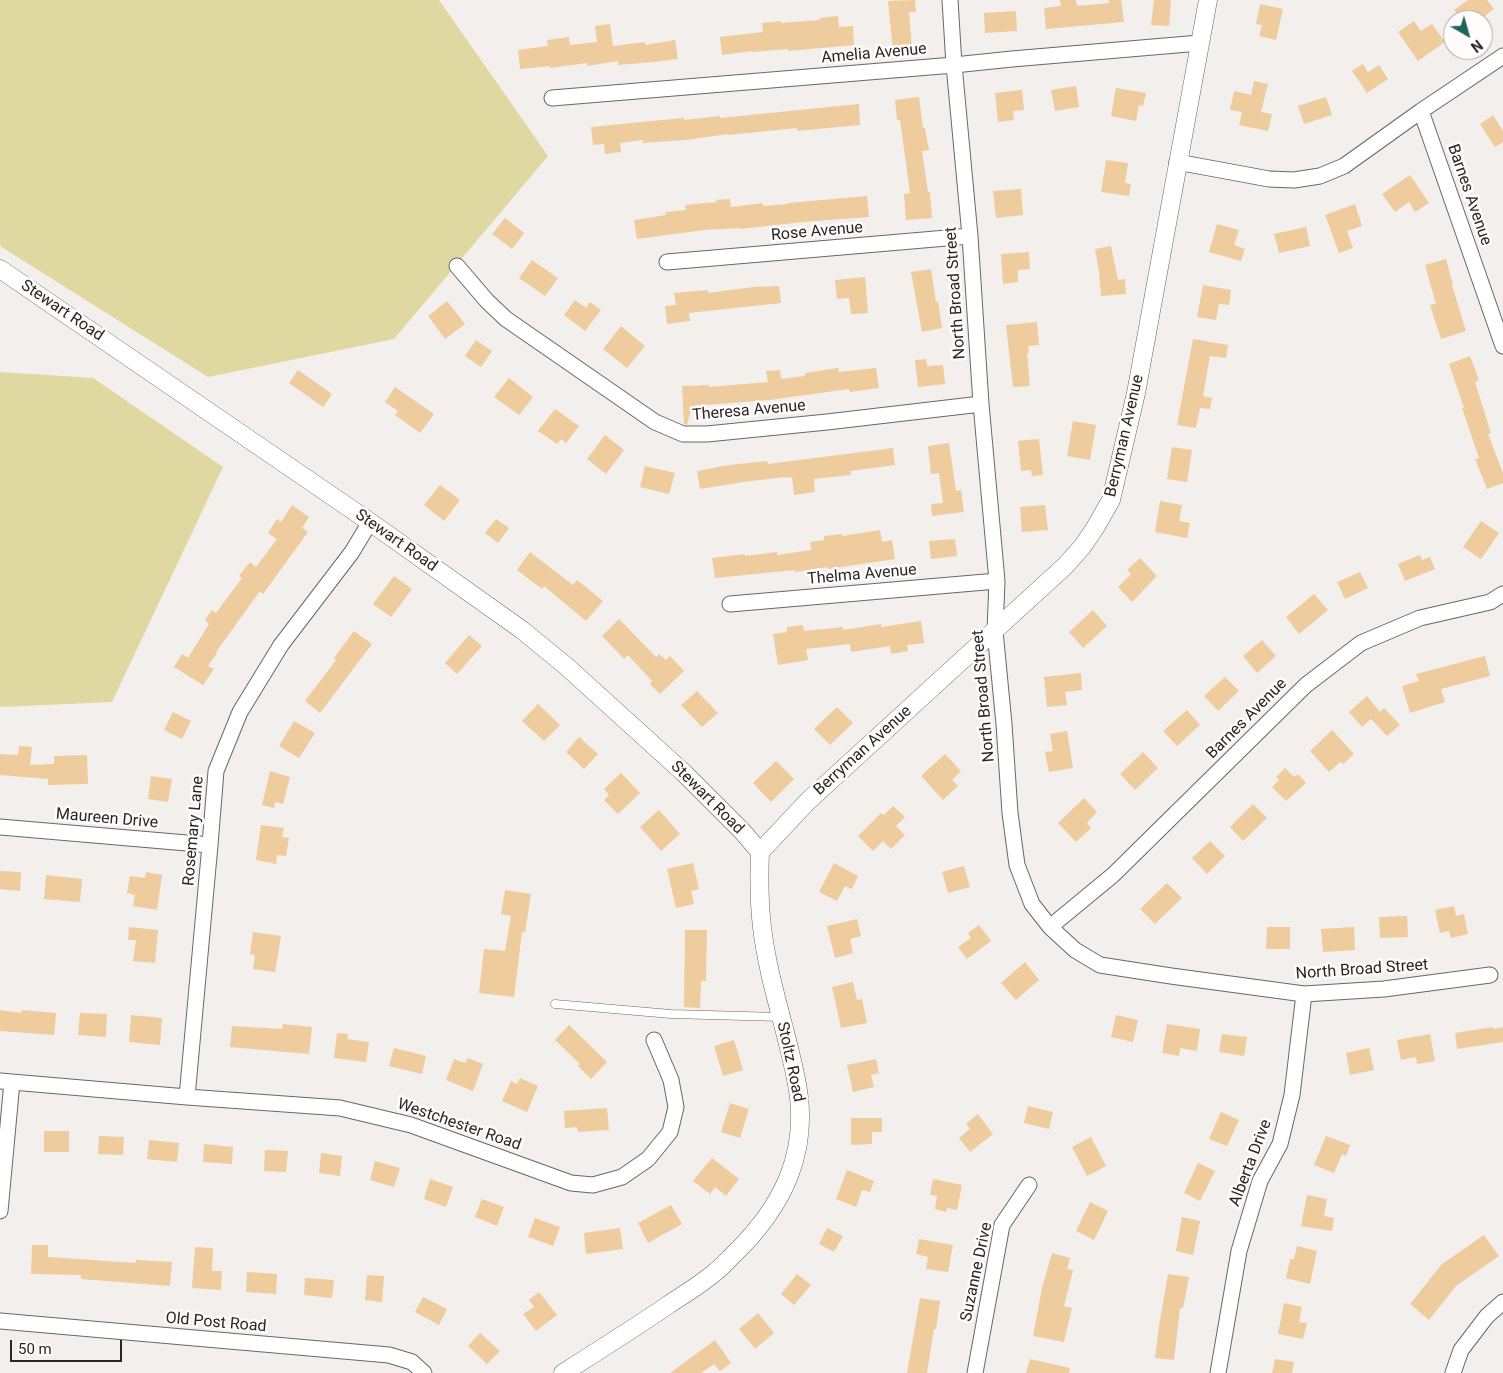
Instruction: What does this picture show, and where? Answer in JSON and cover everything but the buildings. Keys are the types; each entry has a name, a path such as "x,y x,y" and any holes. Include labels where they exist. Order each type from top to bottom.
{"street":[{"name":"North Broad Street","path":"950,0 954,65 970,236 981,404 997,581 994,632 1004,724 1010,813 1017,865 1032,904 1050,927 1075,950 1100,964 1304,994 1384,989 1490,975"},
{"name":"Berryman Avenue","path":"760,852 808,801 1065,566 1095,528 1111,500 1136,394 1208,0"},
{"name":"Amelia Avenue","path":"552,98 954,65 1200,42"},
{"path":"1177,162 1269,179 1294,180 1320,176 1344,166 1503,56"},
{"name":"Barnes Avenue","path":"1421,111 1503,346"},
{"name":"Rose Avenue","path":"667,262 970,236"},
{"name":"Theresa Avenue","path":"457,266 487,301 506,318 655,422 683,434 707,434 981,404"},
{"name":"Stewart Road","path":"0,269 370,522 522,630 566,666 684,773 742,831 760,852"},
{"name":"Rosemary Lane","path":"187,1097 216,771 240,712 281,645 352,552 370,522"},
{"name":"Thelma Avenue","path":"730,604 997,581"},
{"name":"Barnes Avenue","path":"1050,927 1113,875 1306,685 1361,642 1420,618 1490,602 1503,594"},
{"name":"Maureen Drive","path":"0,828 210,845"},
{"name":"Stoltz Road","path":"563,1373 619,1339 715,1273 745,1244 770,1213 789,1180 800,1139 801,1110 762,928 759,888 760,852"},
{"name":"Alberta Drive","path":"1218,1373 1239,1252 1260,1181 1280,1144 1292,1095 1304,994"},
{"name":"Westchester Road","path":"6,1082 340,1108 411,1125 571,1183 593,1185 622,1178 648,1160 670,1132 676,1107 671,1080 654,1040"},
{"path":"0,1211 6,1082"},
{"name":"Suzanne Drive","path":"975,1373 1002,1225 1028,1185"},
{"path":"1453,1373 1461,1350 1487,1316 1503,1302"},
{"name":"Old Post Road","path":"0,1321 389,1356 412,1362 424,1373"}],"lane":[{"path":"555,1004 671,1014 781,1017"}],"shaded area":[{"path":"0,0 439,0 548,156 394,339 208,377 0,246"},
{"path":"0,372 93,378 223,467 112,702 0,707"}]}
